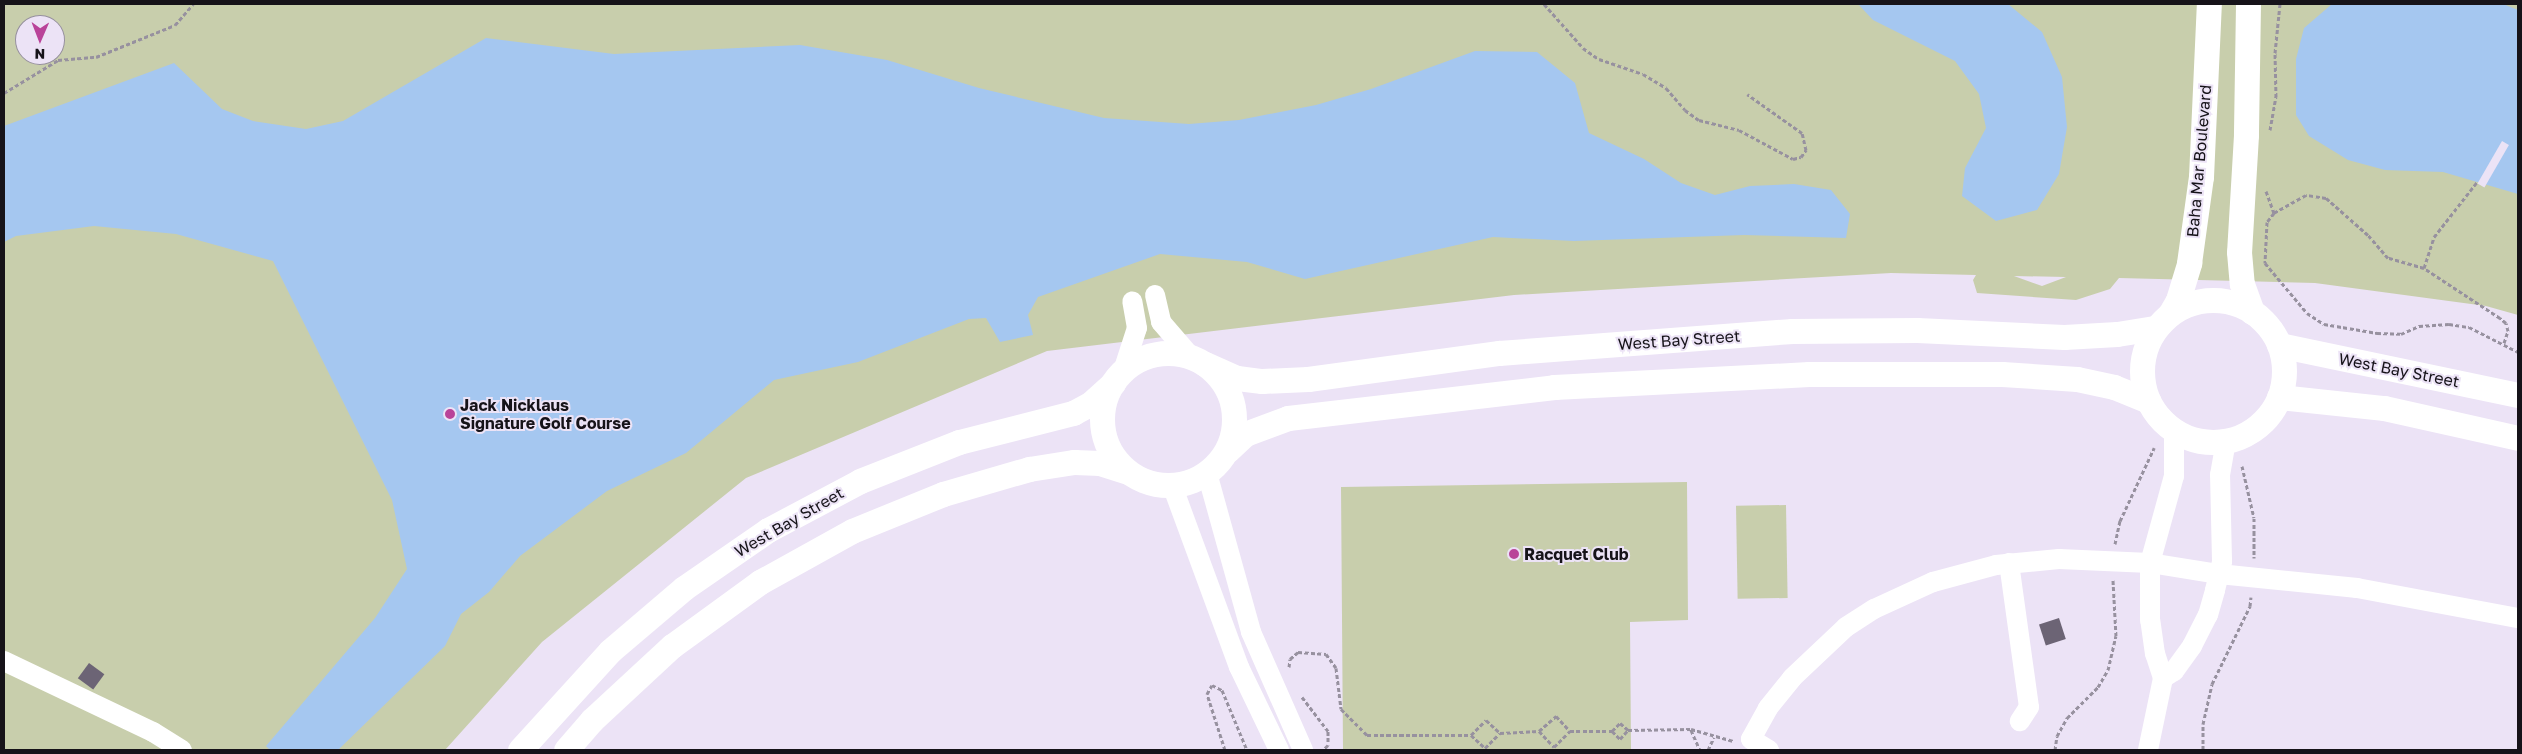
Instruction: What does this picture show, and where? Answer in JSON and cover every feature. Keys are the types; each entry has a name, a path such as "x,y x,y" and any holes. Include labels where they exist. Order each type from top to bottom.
{"main road":[{"name":"Baha Mar Boulevard","path":"2163,321 2178,300 2189,263 2201,176 2209,4"},
{"path":"2248,4 2246,135 2239,252 2242,284 2252,312"},
{"path":"2210,300 2232,303 2252,312 2267,325 2279,345 2284,371 2279,398 2256,427 2233,449 2203,441 2166,436 2160,418 2148,401 2143,382 2142,364 2147,344 2163,321 2190,304 2210,300"},
{"name":"West Bay Street","path":"1199,361 1237,378 1262,381 1308,379 1499,353 1792,331 1917,330 2064,337 2117,334 2163,321"},
{"name":"West Bay Street","path":"2279,345 2518,395"},
{"path":"1128,472 1112,455 1102,427 1102,410 1118,377 1148,356 1170,354 1199,361 1224,384 1234,408 1234,429 1228,450"},
{"path":"566,750 592,720 672,646 760,582 852,531 943,494 1029,469 1074,462 1100,463 1128,472 1149,483 1172,485 1191,482 1207,473 1246,434 1288,418 1554,387 1809,374 2002,374 2077,379 2114,387 2148,401"},
{"name":"West Bay Street","path":"520,750 610,651 684,588 768,530 860,481 959,442 1073,413 1090,404 1118,377"},
{"path":"2279,398 2384,408 2518,438"}],"street":[{"path":"1155,295 1161,322 1199,361"},
{"path":"1118,377 1137,328 1132,301"},
{"path":"2148,750 2163,678 2150,620 2150,563 2174,476 2166,436"},
{"path":"2163,678 2183,660 2201,630 2219,574 2223,529 2220,474 2233,449"},
{"path":"1207,473 1251,632 1303,750"},
{"path":"1172,485 1239,666 1279,750"},
{"path":"1769,750 1751,739 1768,708 1792,678 1846,627 1874,609 1933,582 2010,563 2059,559 2150,563 2219,574 2357,588 2518,618"},
{"path":"2010,563 2029,707 2020,721"},
{"path":"4,661 153,732 182,750"}],"path":[{"path":"4,93 58,60 96,57 175,25 193,4"},
{"path":"1544,4 1584,48 1600,59 1642,74 1666,88 1685,110 1699,120 1739,130 1793,159 1801,157 1806,150 1802,133 1747,94"},
{"path":"2269,136 2276,97 2275,53 2280,4"},
{"path":"2266,182 2266,192 2274,213"},
{"path":"2424,268 2434,237 2477,182"},
{"path":"2504,343 2506,323 2424,268 2388,258 2361,228 2326,198 2306,196 2274,213 2267,222 2265,263 2307,313 2324,324 2376,334 2401,334 2420,326 2449,324 2469,327 2504,343 2518,352"},
{"path":"2055,750 2057,736 2068,718 2098,687 2108,670 2116,636 2112,561 2120,521 2166,436"},
{"path":"2203,750 2203,724 2212,684 2250,606 2254,518 2233,449"},
{"path":"1289,671 1290,659 1298,652 1326,654 1336,668 1341,709 1366,735 1471,735 1485,748 1500,733 1539,731 1556,716 1570,731"},
{"path":"1225,750 1207,694 1212,685 1222,690 1247,750"},
{"path":"1298,692 1328,731 1328,745 1323,750"},
{"path":"1471,735 1486,720 1500,733"},
{"path":"1612,731 1620,723 1628,730 1691,729 1728,741 1751,739"},
{"path":"1691,729 1700,750"},
{"path":"1539,731 1554,747 1570,731 1612,731 1620,738 1628,730"},
{"path":"1708,750 1714,737"}],"green space":[{"name":"Jack Nicklaus Signature Golf Course","path":"4,4 2518,4 2518,315 2486,306 2315,283 2119,278 2110,289 2076,300 1977,293 1973,280 1976,275 1891,273 1514,295 1047,351 746,478 542,642 445,750 4,750","holes":["2014,276 2066,277 2042,286"]},
{"name":"Racquet Club","path":"1687,482 1688,620 1630,622 1631,750 1343,750 1341,487"},
{"path":"1786,505 1788,598 1738,599 1736,506"}],"water":[{"path":"1858,4 2008,4 2042,32 2062,77 2067,127 2059,174 2037,210 1996,221 1962,196 1965,168 1986,128 1979,94 1955,61 1873,20"},
{"path":"2332,4 2503,4 2518,10 2518,194 2443,172 2385,170 2348,160 2309,136 2296,115 2296,59 2304,28"},
{"path":"486,38 614,54 800,45 887,60 979,88 1104,118 1189,124 1239,120 1316,105 1371,89 1475,51 1537,52 1575,83 1589,133 1644,159 1681,183 1715,195 1750,186 1794,184 1831,190 1850,214 1846,238 1744,235 1574,241 1493,237 1305,279 1247,262 1160,254 1038,297 1028,315 1033,335 1000,342 986,318 969,319 858,362 774,380 686,453 607,491 520,556 489,592 461,614 445,646 338,750 270,750 266,746 375,618 407,569 392,500 273,261 176,234 94,226 16,236 4,242 4,126 174,63 222,109 253,121 306,129 343,121"}],"pier":[{"path":"2502,141 2509,145 2484,187 2478,183"}],"building":[{"path":"2059,618 2066,639 2046,645 2039,624"},
{"path":"89,663 104,674 93,690 78,678"}],"place":[{"name":"Jack Nicklaus Signature Golf Course","path":"450,414"},
{"name":"Racquet Club","path":"1514,554"}]}
